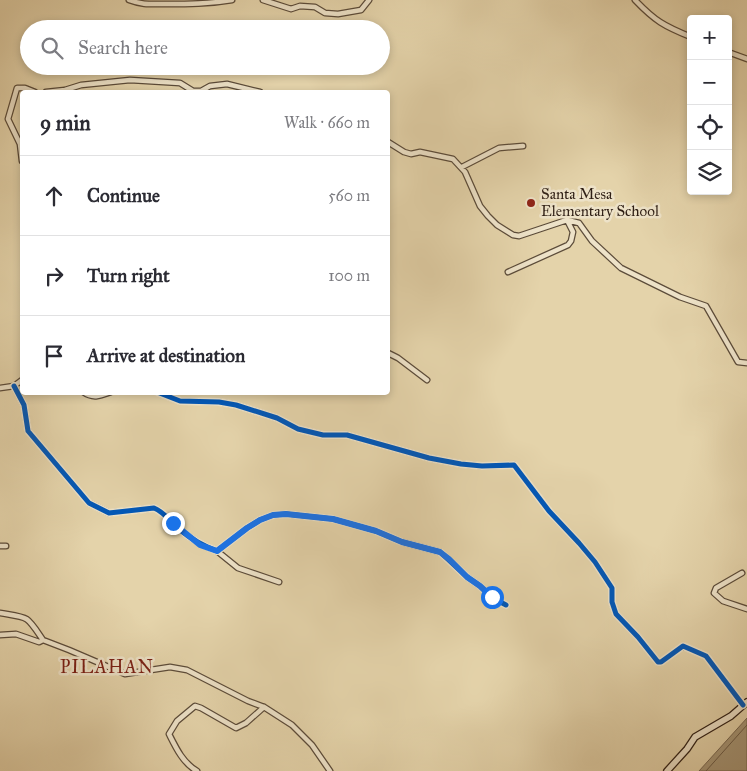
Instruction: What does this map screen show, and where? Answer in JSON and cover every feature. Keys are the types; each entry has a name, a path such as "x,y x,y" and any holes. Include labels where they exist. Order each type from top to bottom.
{"main road":[{"path":"667,771 695,737 731,716 745,704"}],"street":[{"path":"129,0 141,4 187,5 232,0"},
{"path":"263,0 291,9 300,6 315,7 325,13 338,14 361,10 369,0"},
{"path":"635,0 654,19 687,35"},
{"path":"732,53 747,59"},
{"path":"65,90 88,84 130,80 180,83 191,90"},
{"path":"204,90 210,86 227,84 240,90"},
{"path":"20,144 8,119 17,88 30,90"},
{"path":"390,143 411,154 420,152 452,159 462,167 480,206 497,225 513,235 519,236 567,220 579,224 592,241 621,268 680,297 706,306 738,362 747,363"},
{"path":"462,167 500,148 523,146"},
{"path":"508,272 568,245 571,242 573,232 567,220"},
{"path":"390,354 427,380"},
{"path":"0,388 14,386 20,382"},
{"path":"14,386 24,405 28,431 90,503 108,513 154,508 200,545 217,551 238,568 280,582"},
{"path":"88,395 96,398 104,395"},
{"path":"165,395 180,401 219,402 236,405 278,418 298,429 324,435 347,435 445,461 482,466 514,466 549,511 594,562 612,588 612,602 616,614 658,662 661,662 682,646 706,656 745,704"},
{"path":"217,551 247,528 273,515 286,514 333,519 376,531 402,542 440,552 467,577 492,597 506,605"},
{"path":"742,573 716,588 714,592 722,601 747,608"},
{"path":"0,613 24,616 30,620 43,640 125,674 170,667 186,670 248,701 264,706 292,724 312,745 330,771"},
{"path":"0,635 16,634 39,642 43,640"},
{"path":"197,771 180,755 169,734 177,721 195,706 236,728 246,723 264,706"}],"water":[{"path":"747,718 747,771 699,771"}],"cycle path":[{"path":"14,386 24,405 28,431 89,503 109,513 154,508 188,536 217,551 247,528 273,515 286,514 333,519 376,531 402,542 440,552 491,597 506,605"},
{"path":"165,395 180,401 219,402 236,405 277,418 298,429 323,435 347,435 429,458 482,466 514,465 549,511 595,562 612,588 612,602 616,614 658,662 661,662 683,646 706,656 743,705"}],"place":[{"name":"Santa Mesa Elementary School","path":"531,203"}],"district":[{"name":"PILAHAN","path":"107,667"}],"route":[{"path":"173,523 200,545 217,551 247,528 273,515 286,514 333,519 376,531 402,542 440,552 492,597"}]}
